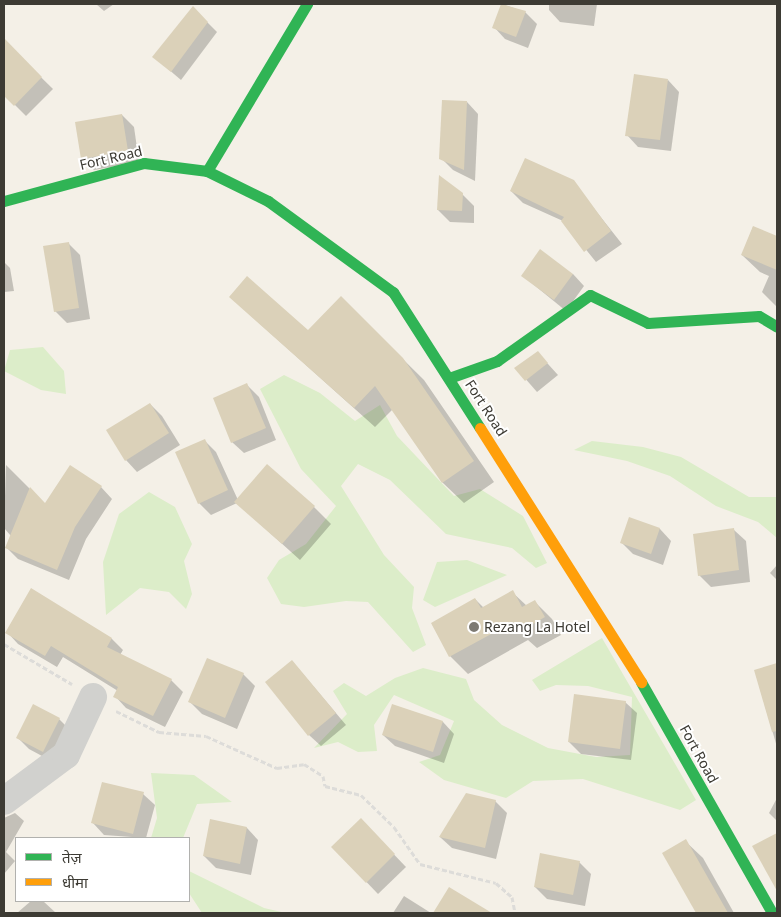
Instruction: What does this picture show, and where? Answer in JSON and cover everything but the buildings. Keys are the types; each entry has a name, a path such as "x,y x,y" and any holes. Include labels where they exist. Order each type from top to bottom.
{"street":[{"path":"207,170 307,4"},
{"name":"Fort Road","path":"4,201 144,163 207,170 268,201 393,292 628,659 772,913"},
{"path":"448,378 496,361 590,295 648,323 759,316 777,327"},
{"path":"4,801 66,755 93,697"}],"path":[{"path":"4,644 93,697 160,732 206,736 278,768 304,764 323,776 325,786 361,795 394,826 420,864 496,883 512,897 515,913"}],"green space":[{"path":"43,347 64,371 66,394 41,390 4,371 10,350"},
{"path":"284,375 320,393 355,421 380,405 397,436 454,496 480,489 523,516 547,563 536,568 512,548 446,534 390,480 358,464 341,486 384,555 414,587 412,608 426,645 413,652 368,602 346,601 304,607 281,604 267,578 279,560 306,544 336,506 301,469 260,389"},
{"path":"592,441 643,447 681,457 749,497 777,497 777,538 758,522 716,506 670,476 627,461 574,450"},
{"path":"149,492 175,507 192,544 184,561 192,594 186,609 169,592 140,588 106,615 103,562 119,514"},
{"path":"467,560 507,575 435,607 423,600 437,562"},
{"path":"602,638 696,800 680,810 583,779 533,781 506,798 444,780 419,762 440,755 454,721 394,695 374,725 377,751 358,752 338,742 314,748 347,714 333,691 344,683 366,696 395,678 423,668 466,679 474,700 502,725 548,748 596,757 630,755 632,697 588,686 556,685 540,691 532,680"},
{"path":"151,773 194,775 232,802 197,804 183,837 151,837 157,818"},
{"path":"190,871 264,908 286,913 202,913 190,895"}],"traffic: fast":[{"path":"207,171 307,4"},
{"path":"4,201 144,163 207,171 268,201 393,292 480,428"},
{"path":"449,378 497,361 590,295 648,323 759,316 777,327"},
{"path":"641,682 772,913"}],"traffic: slow":[{"path":"480,428 641,682"}],"place":[{"name":"Rezang La Hotel","path":"474,627"}]}
